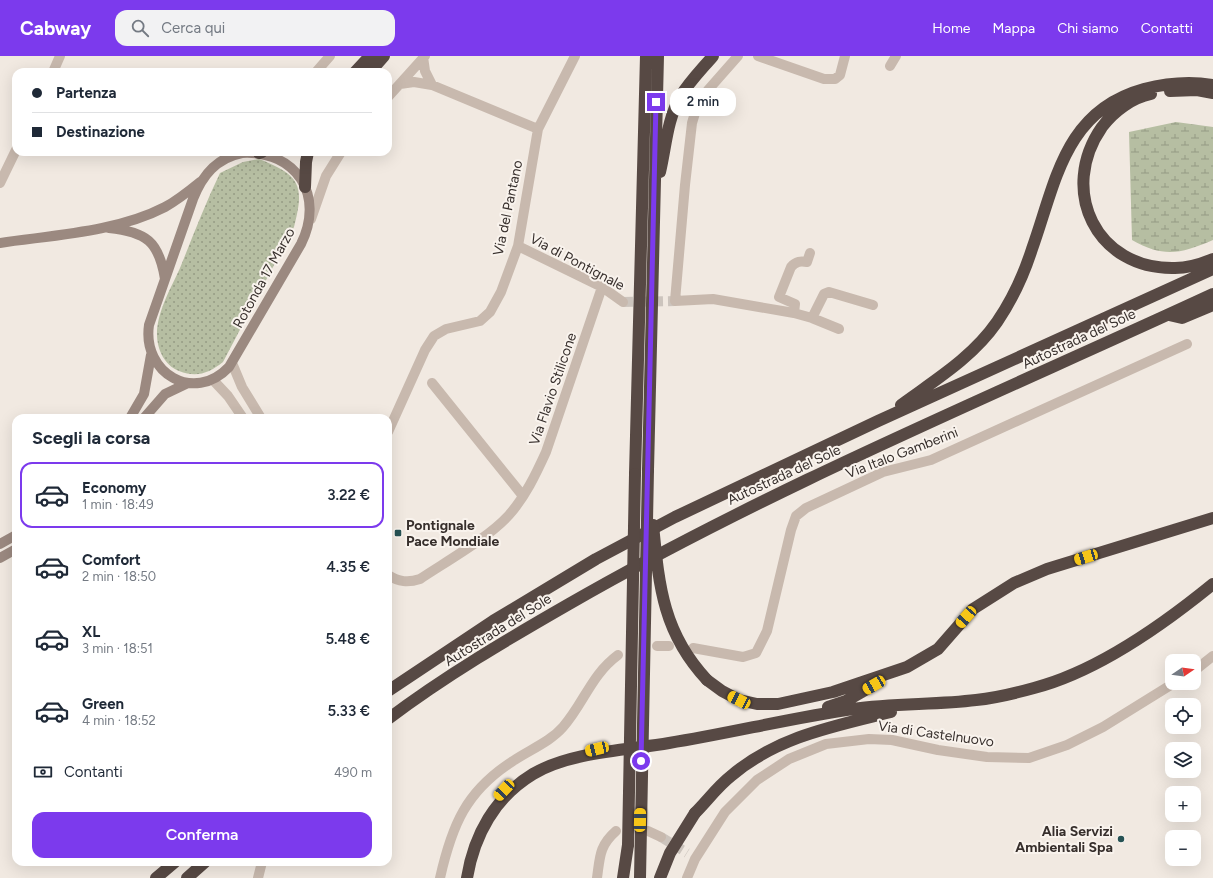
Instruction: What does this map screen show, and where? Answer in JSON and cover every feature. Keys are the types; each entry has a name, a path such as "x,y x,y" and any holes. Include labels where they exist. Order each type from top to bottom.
{"highway":[{"path":"359,68 370,56"},
{"path":"374,68 384,56"},
{"path":"641,56 645,102"},
{"path":"627,878 635,474 646,56"},
{"path":"640,878 658,56"},
{"path":"654,194 668,129 680,98 690,82 713,56"},
{"path":"878,421 963,361 996,323 1017,287 1022,275 1067,150 1088,123 1112,103 1131,93 1154,87 1187,82 1213,85"},
{"path":"1213,93 1197,90 1168,91 1146,96 1123,106 1107,121 1093,140 1086,159 1083,178 1085,198 1094,226 1106,241 1117,251 1132,260 1153,267 1174,269 1198,265 1213,259"},
{"path":"305,187 307,156"},
{"name":"Autostrada del Sole","path":"392,688 493,621 596,559 675,517 878,421 1213,269"},
{"name":"Autostrada del Sole","path":"392,716 506,640 612,579 714,525 801,483 1213,294"},
{"path":"1169,314 1182,318 1213,305"},
{"path":"648,470 655,547 662,600 673,632 683,651 707,680 722,691 739,700 757,704 778,704 833,692 901,670"},
{"path":"463,878 471,842 482,819 492,803 517,779 541,764 565,756 597,749 822,709 846,701 938,649 973,609 1014,583 1047,569 1213,518"},
{"path":"468,878 476,843 495,806 520,782 543,769 566,761 598,754 670,743 854,709 977,700 1036,688 1082,671 1139,637 1213,584"},
{"path":"660,878 670,853 695,813 731,776 764,753 804,735 928,703"},
{"path":"623,878 628,845"},
{"path":"156,878 170,866"},
{"path":"187,878 200,866"}],"main road":[{"name":"Rotonda 17 Marzo","path":"228,156 210,169 202,180 193,199 149,325 148,338 151,355 163,371 173,378 188,383 202,383 213,380 223,373 232,363 300,244 309,222 310,203 305,187 298,175 290,166 271,156"},
{"path":"0,242 105,228 163,208 202,180"},
{"path":"105,228 133,231 150,241 160,256 165,280"},
{"path":"133,414 144,394 151,355"},
{"path":"148,414 165,394 188,383"},
{"path":"0,544 12,537"},
{"path":"0,558 12,551"}],"street":[{"path":"55,68 60,56"},
{"name":"Via del Pantano","path":"392,423 424,350 434,336 446,329 480,321 490,312 501,292 518,246 538,129 575,56"},
{"path":"738,56 708,90 695,113 692,123 675,301 713,299 794,313 812,318 839,329"},
{"path":"758,56 824,79 831,80 840,75 845,56"},
{"path":"890,66 896,56"},
{"path":"319,68 328,57"},
{"path":"424,57 425,72 432,85"},
{"path":"392,93 424,57"},
{"path":"400,84 414,82 432,85 538,129"},
{"path":"0,183 13,156"},
{"path":"309,222 324,182 339,156"},
{"name":"Via di Pontignale","path":"518,246 602,287 623,302"},
{"path":"794,313 795,304 779,297 791,267 794,263 800,261 807,262 810,253"},
{"name":"Via Flavio Stilicone","path":"392,578 397,581 411,582 420,580 495,528 509,515 523,496 537,472 546,452 602,287"},
{"path":"812,318 824,294 829,292 873,305"},
{"name":"Via Italo Gamberini","path":"693,648 743,657 756,653 767,631 791,530 796,516 806,508 883,472 931,460 1187,344"},
{"path":"232,363 242,387 259,414"},
{"path":"213,380 228,396 240,414"},
{"path":"432,383 523,496"},
{"path":"657,646 669,646"},
{"path":"440,878 447,846 461,813 484,783 513,761 542,744 563,728 604,665 618,655"},
{"path":"1201,665 1213,656"},
{"name":"Via di Castelnuovo","path":"687,878 691,856 725,812 757,780 789,759 826,744 868,739 892,740 938,750 988,757 1029,758 1067,745 1103,727 1165,689"},
{"path":"597,878 600,853 605,841 616,831"},
{"path":"648,831 660,838"},
{"path":"258,878 261,866"}],"green space":[{"path":"1176,122 1213,127 1213,240 1181,251 1163,252 1143,246 1132,240 1129,132"},
{"path":"259,159 283,170 291,176 296,183 299,191 299,201 294,227 223,362 208,372 192,374 179,371 165,361 158,345 157,334 159,317 162,309 220,173 243,162"}],"tunnel":[{"path":"623,302 675,301"},
{"path":"661,837 687,853"}],"place":[{"name":"Pontignale Pace Mondiale","path":"398,533"},
{"name":"Alia Servizi Ambientali Spa","path":"1121,839"}],"route":[{"path":"641,761 656,102"}]}
